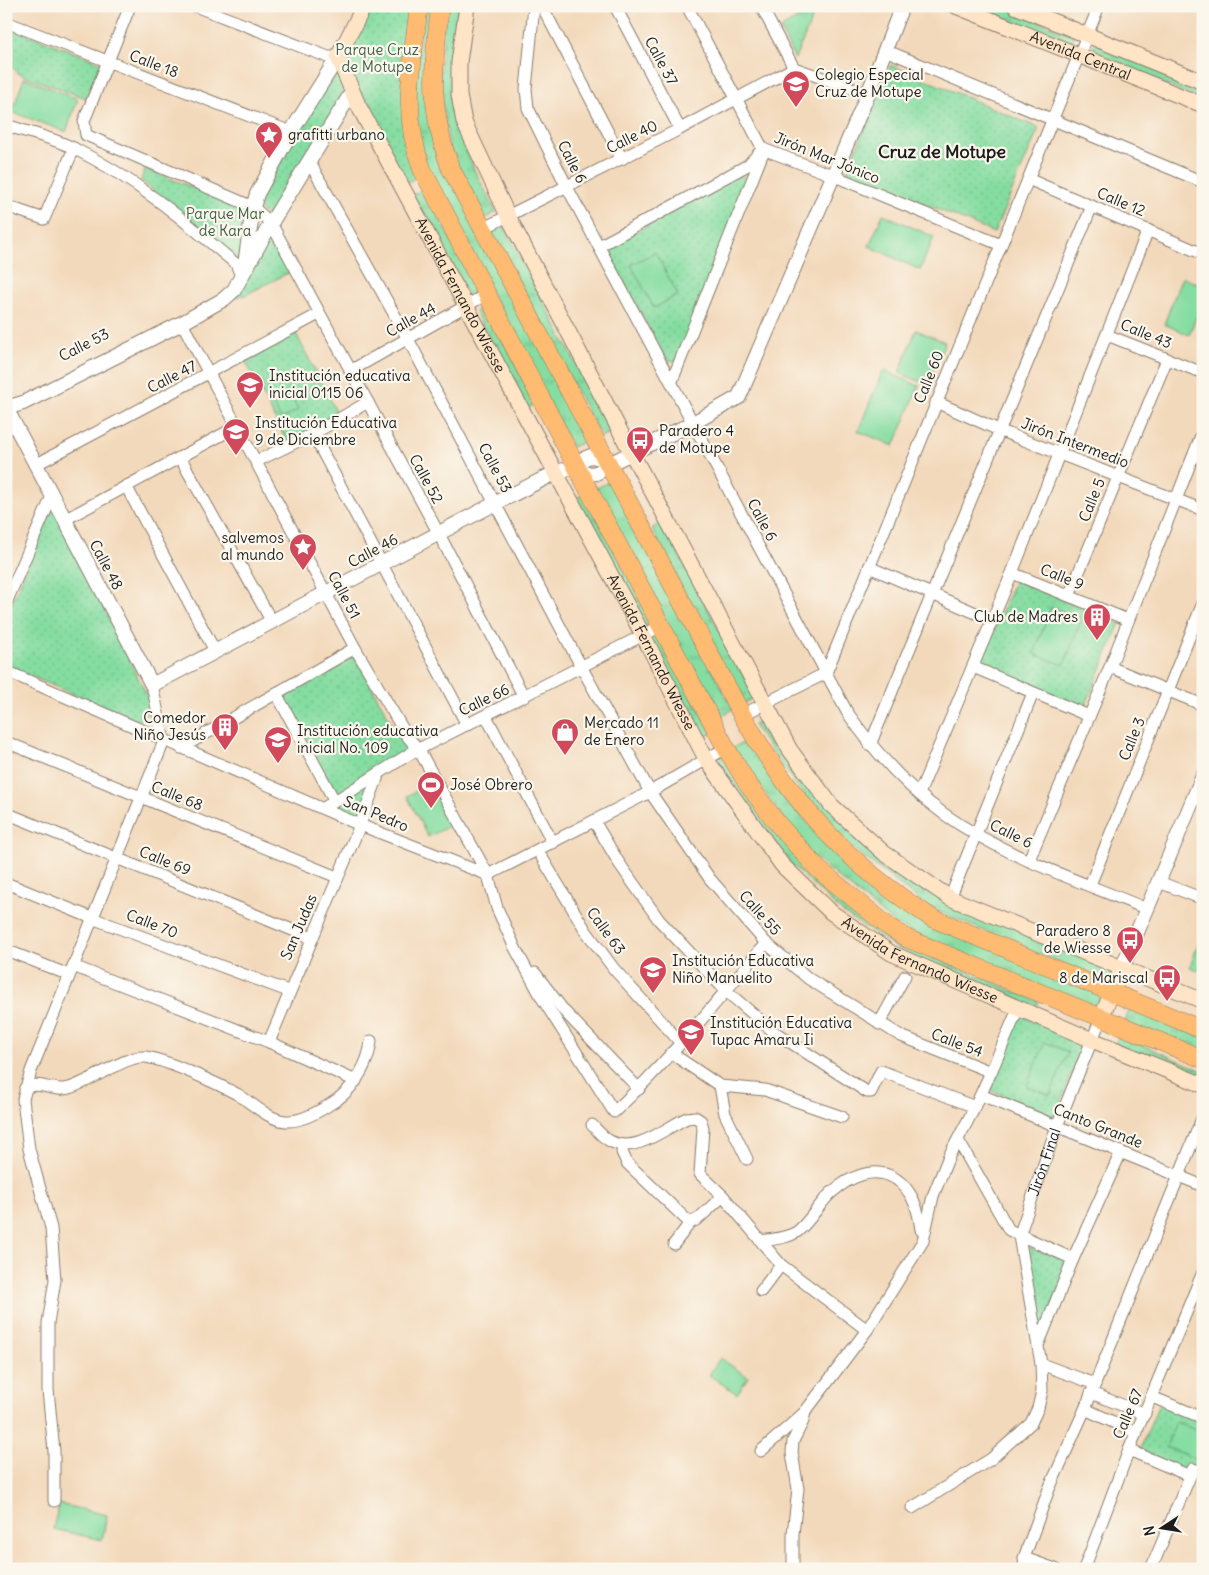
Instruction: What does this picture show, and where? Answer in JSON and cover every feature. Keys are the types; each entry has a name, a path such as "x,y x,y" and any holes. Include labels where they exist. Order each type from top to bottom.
{"main road":[{"path":"338,57 364,6"},
{"name":"Avenida Fernando Wiesse","path":"419,6 409,95 410,126 422,169 576,466 726,748 759,800 795,845 818,869 889,927 908,939 935,952 1203,1059"},
{"path":"440,6 433,70 436,123 450,167 742,715 763,752 791,793 826,833 862,867 910,904 944,924 1203,1030"},
{"path":"467,6 459,62 459,95 464,122 508,216 790,750 831,805 884,853 950,898 1203,1001"},
{"name":"Avenida Central","path":"956,6 1203,105"},
{"name":"Avenida Central","path":"1015,6 1203,82"},
{"name":"Avenida Fernando Wiesse","path":"338,57 352,92 465,307 642,634 706,759 782,865 832,913 892,953 1018,1009 1203,1085"},
{"name":"Jirón Final","path":"1102,1018 1122,968"}],"street":[{"path":"130,6 84,121 86,135 253,206"},
{"path":"195,6 328,57 338,57"},
{"name":"Calle 6","path":"534,6 526,89 528,108 567,187 847,712 870,745 919,794 944,814 1029,860 1147,909"},
{"path":"542,6 622,159"},
{"name":"Calle 37","path":"615,6 680,130"},
{"name":"Jirón Mar Jónico","path":"687,6 735,99 764,149 1001,245"},
{"path":"761,6 794,68 868,94"},
{"path":"576,466 584,473 598,473 609,464 631,452 732,403 744,391 832,175 868,94 902,6"},
{"name":"Calle 60","path":"826,673 1098,6"},
{"name":"Calle 18","path":"6,22 291,132"},
{"path":"885,50 1203,182"},
{"name":"Calle 53","path":"242,278 253,206 291,132 338,57"},
{"name":"Calle 40","path":"482,229 680,130 794,68"},
{"name":"Calle 53","path":"6,408 23,403 182,323 224,299 234,290 271,223 352,92"},
{"path":"6,125 74,148 130,180 162,202 236,264 242,278"},
{"path":"6,206 44,219 74,148"},
{"path":"599,246 748,165 764,149"},
{"path":"672,381 764,149"},
{"name":"Calle 53","path":"309,161 408,339 582,668 650,792"},
{"name":"Calle 12","path":"1028,179 1203,254"},
{"name":"Calle 52","path":"253,206 271,223 439,534 524,697"},
{"path":"870,745 934,595 1092,206"},
{"path":"919,794 1012,573 1148,230"},
{"name":"Calle 53","path":"6,408 17,397 234,290"},
{"name":"Calle 44","path":"350,371 487,294"},
{"name":"Calle 47","path":"37,464 210,374 319,314"},
{"name":"Calle 51","path":"182,323 355,648 408,736 419,750 488,875 497,908 515,948"},
{"name":"Calle 43","path":"1107,335 1203,373"},
{"name":"Calle 5","path":"1069,596 1166,359"},
{"path":"257,461 313,434 368,402"},
{"name":"Jirón Intermedio","path":"936,402 1001,431 1203,510"},
{"name":"Calle 48","path":"6,408 152,685 164,741"},
{"path":"64,520 181,459 238,426"},
{"path":"1029,860 1110,667 1203,431"},
{"path":"313,434 467,725"},
{"path":"181,459 272,622"},
{"name":"Calle 46","path":"152,685 383,565 496,503 555,473 576,466"},
{"path":"126,486 215,651"},
{"path":"6,602 52,496"},
{"path":"869,566 992,620"},
{"name":"Calle 9","path":"1012,573 1128,620"},
{"name":"Calle 3","path":"1090,885 1203,603"},
{"name":"Calle 66","path":"324,808 334,800 419,750 582,668 642,634 661,626"},
{"path":"181,748 355,648"},
{"path":"973,667 1089,716"},
{"path":"1110,667 1203,705"},
{"name":"San Pedro","path":"6,671 360,825 488,875"},
{"path":"742,715 826,673"},
{"path":"950,898 1033,692"},
{"path":"276,693 334,800"},
{"path":"486,716 553,843"},
{"path":"54,1501 54,1451 48,1390 48,1323 56,1280 51,1228 29,1149 23,1098 25,1088 71,970 164,741"},
{"name":"Calle 68","path":"6,742 337,876"},
{"path":"488,875 650,792 726,748"},
{"name":"San Judas","path":"269,1042 288,992 360,825 380,773"},
{"name":"Jirón Final","path":"1122,968 1203,776"},
{"name":"Calle 55","path":"650,792 710,879 766,943 808,980 879,1024"},
{"name":"Calle 69","path":"6,813 312,938"},
{"path":"594,821 628,876 659,920 726,991 751,1014 803,1052 869,1092 871,1092 881,1071 975,1108"},
{"name":"Calle 63","path":"538,851 586,932 614,969 681,1042"},
{"path":"1159,882 1203,899"},
{"name":"Calle 70","path":"6,883 92,918 288,992"},
{"path":"515,948 542,998 614,1112 639,1089 671,1054 766,943"},
{"path":"515,948 564,1011 639,1089"},
{"path":"6,950 71,970 269,1042 356,1081"},
{"path":"879,1024 905,976"},
{"name":"Calle 54","path":"879,1024 946,1056 991,1072 1018,1009"},
{"name":"Jirón Final","path":"912,1508 991,1459 1031,1423 1042,1391 1042,1364 1019,1236 1057,1126 1102,1018"},
{"path":"25,1088 37,1084 60,1090 70,1088 117,1067 127,1059 146,1057 195,1075 236,1094 278,1120 288,1122 301,1119 328,1106 349,1090 356,1081 370,1049 371,1041"},
{"path":"671,1054 720,1086 764,1090 842,1117"},
{"path":"761,1451 804,1412 867,1330 923,1241 933,1196 991,1072"},
{"path":"720,1086 725,1114 747,1159"},
{"name":"Canto Grande","path":"981,1095 1203,1186"},
{"path":"1055,1569 1025,1563 1049,1489 1085,1410 1203,1116"},
{"path":"592,1125 610,1141 623,1145 637,1144 687,1118 695,1117 702,1121 700,1174 723,1196 782,1265 867,1330"},
{"path":"958,1140 979,1174 1008,1230 1073,1259"},
{"path":"623,1145 622,1152 627,1163 690,1223"},
{"path":"1039,1343 1073,1259 1121,1152"},
{"path":"761,1241 779,1238 798,1231 830,1193 846,1181 881,1173 892,1175 903,1183 913,1198 920,1215 923,1241"},
{"path":"674,1244 690,1223 698,1219 723,1196"},
{"path":"761,1291 782,1265"},
{"name":"Calle 67","path":"1084,1569 1129,1450 1203,1272"},
{"path":"1042,1364 1145,1414"},
{"path":"1152,1397 1203,1418"},
{"path":"1085,1410 1137,1433"},
{"path":"793,1569 792,1534 798,1489 792,1453 793,1441 803,1421 804,1412"},
{"path":"1129,1450 1195,1472 1151,1569"}],"green space":[{"name":"Parque Cruz de Motupe","path":"368,6 414,6 417,177 406,183 368,118 343,56"},
{"path":"423,6 434,6 429,116 588,440 572,447 425,166 412,109"},
{"path":"446,6 459,6 454,77 457,112 460,130 468,155 496,212 485,219 450,151 439,82"},
{"path":"969,6 1002,6 1074,36 1070,47"},
{"path":"817,7 795,59 780,29"},
{"path":"6,26 102,63 86,98 19,74 6,61"},
{"path":"1095,43 1203,87 1203,100 1089,54"},
{"path":"337,61 349,91 269,217 256,206"},
{"path":"891,65 1039,128 994,233 847,171"},
{"path":"24,78 78,99 66,132 12,112"},
{"name":"Parque Mar de Kara","path":"145,169 249,209 241,264 141,180"},
{"path":"740,174 752,184 679,361 666,360 606,248"},
{"path":"424,188 479,294 469,299 413,195"},
{"path":"883,214 934,237 920,270 869,246"},
{"path":"503,225 612,432 601,437 492,231"},
{"path":"270,226 294,270 245,295 237,297 235,293"},
{"path":"655,252 678,295 654,308 631,265"},
{"path":"1182,277 1203,286 1203,301 1189,335 1164,324"},
{"path":"485,304 536,404 526,409 475,311"},
{"path":"916,330 945,342 928,385 899,373"},
{"path":"295,332 338,415 287,442 245,360"},
{"path":"883,370 919,386 894,446 858,431"},
{"path":"288,391 298,410 281,419 270,400"},
{"path":"612,480 733,709 717,720 595,489"},
{"path":"585,494 653,621 643,627 574,499"},
{"path":"53,506 153,708 138,721 6,666 6,616"},
{"path":"661,522 755,697 742,704 652,529"},
{"path":"1015,580 1120,623 1084,709 980,665"},
{"path":"1051,607 1082,618 1064,665 1034,654"},
{"path":"657,631 712,733 703,738 648,637"},
{"path":"354,655 401,740 417,750 336,799 282,698"},
{"path":"767,718 792,761 911,879 1112,971 1108,983 928,907 828,829 753,725"},
{"path":"749,740 777,784 807,823 841,858 881,891 1103,997 1095,1011 896,925 812,856 732,748"},
{"path":"725,756 815,877 861,916 908,946 1039,1002 1035,1010 905,954 842,912 791,864 717,761"},
{"path":"375,778 359,820 330,807"},
{"name":"José Obrero","path":"433,782 455,823 428,837 407,796"},
{"path":"1203,930 1203,972 1190,967"},
{"path":"1130,1007 1203,1037 1203,1054 1125,1022"},
{"path":"1019,1015 1084,1043 1055,1117 988,1089"},
{"path":"1119,1035 1203,1071 1203,1082 1115,1044"},
{"path":"1045,1042 1068,1052 1050,1095 1027,1086"},
{"path":"1024,1246 1071,1261 1046,1322 1040,1324 1037,1323"},
{"path":"720,1358 748,1377 737,1394 709,1375"},
{"path":"1159,1404 1203,1422 1203,1468 1188,1472 1140,1450"},
{"path":"1176,1422 1203,1433 1203,1462 1166,1447"},
{"path":"59,1504 107,1515 102,1540 53,1529"}],"place":[{"name":"Colegio Especial Cruz de Motupe","path":"796,108"},
{"name":"grafitti urbano","path":"269,159"},
{"name":"Institución educativa inicial 0115 06","path":"250,409"},
{"name":"Institución Educativa 9 de Diciembre","path":"236,456"},
{"name":"Paradero 4 de Motupe","path":"640,464"},
{"name":"salvemos al mundo","path":"303,571"},
{"name":"Club de Madres","path":"1097,641"},
{"name":"Comedor Niño Jesús","path":"225,751"},
{"name":"Mercado 11 de Enero","path":"565,756"},
{"name":"Institución educativa inicial No. 109","path":"278,764"},
{"name":"José Obrero","path":"431,809"},
{"name":"Paradero 8 de Wiesse","path":"1130,964"},
{"name":"Institución Educativa Niño Manuelito","path":"653,994"},
{"name":"8 de Mariscal","path":"1167,1002"},
{"name":"Institución Educativa Tupac Amaru Ii","path":"691,1056"}],"district":[{"name":"Cruz de Motupe","path":"942,152"}]}
